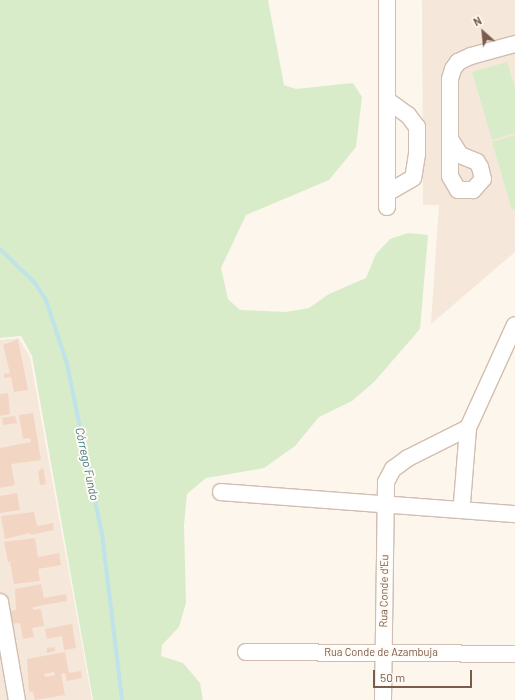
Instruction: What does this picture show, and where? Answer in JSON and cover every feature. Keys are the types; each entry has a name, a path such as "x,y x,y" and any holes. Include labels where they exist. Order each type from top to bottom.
{"street":[{"path":"387,0 387,100 387,200 413,178 417,154 416,127 408,115 387,100"},
{"path":"452,142 450,79 453,69 458,62 471,56 515,44"},
{"path":"462,503 468,428 515,325"},
{"name":"Rua Conde d'Eu","path":"383,700 386,482 393,469 408,458 468,428"},
{"path":"221,492 386,503 515,514"},
{"path":"0,602 17,700"},
{"name":"Rua Conde de Azambuja","path":"246,652 515,654"}],"shaded area":[{"path":"422,0 515,0 515,252 431,324 439,205 423,205"},
{"path":"19,338 30,357 92,700 0,700 0,340"}],"green space":[{"path":"0,0 268,0 284,85 296,89 353,83 362,97 356,147 329,180 246,215 221,268 228,299 240,310 286,312 309,308 329,294 366,278 376,254 390,239 408,233 428,235 420,329 374,382 352,401 319,417 295,446 264,468 206,478 187,494 184,525 186,603 179,627 162,645 161,656 183,663 200,683 203,700 93,700 32,356 21,336 0,338"},
{"path":"507,62 515,88 515,133 492,140 472,72"},
{"path":"515,135 515,209 512,210 492,142"}],"building":[{"path":"18,339 28,390 14,392 11,377 4,378 4,374 10,373 3,345"},
{"path":"8,393 10,414 0,416 0,394"},
{"path":"33,413 41,460 11,464 15,485 0,488 0,448 31,442 30,438 23,439 19,415"},
{"path":"15,416 17,423 3,425 2,418"},
{"path":"43,467 46,484 40,485 38,472"},
{"path":"17,493 20,510 0,513 0,496"},
{"path":"34,512 37,526 53,523 54,530 30,535 30,533 5,539 1,516"},
{"path":"35,538 38,557 59,553 61,565 38,569 40,581 14,584 10,562 32,558 8,562 4,542"},
{"path":"41,584 44,598 66,594 67,601 33,607 33,610 41,609 44,626 32,628 34,637 23,639 20,623 12,624 9,611 16,610 15,589"},
{"path":"72,624 76,648 64,650 62,636 47,639 45,629"},
{"path":"55,647 55,651 47,653 47,648"},
{"path":"65,652 69,673 81,671 82,678 67,681 65,673 61,674 65,695 35,700 33,692 29,692 27,659","holes":["54,672 55,675 45,677 44,674"]}],"waterway":[{"name":"Córrego Fundo","path":"0,249 35,283 46,300 67,364 102,534 122,700"}]}
